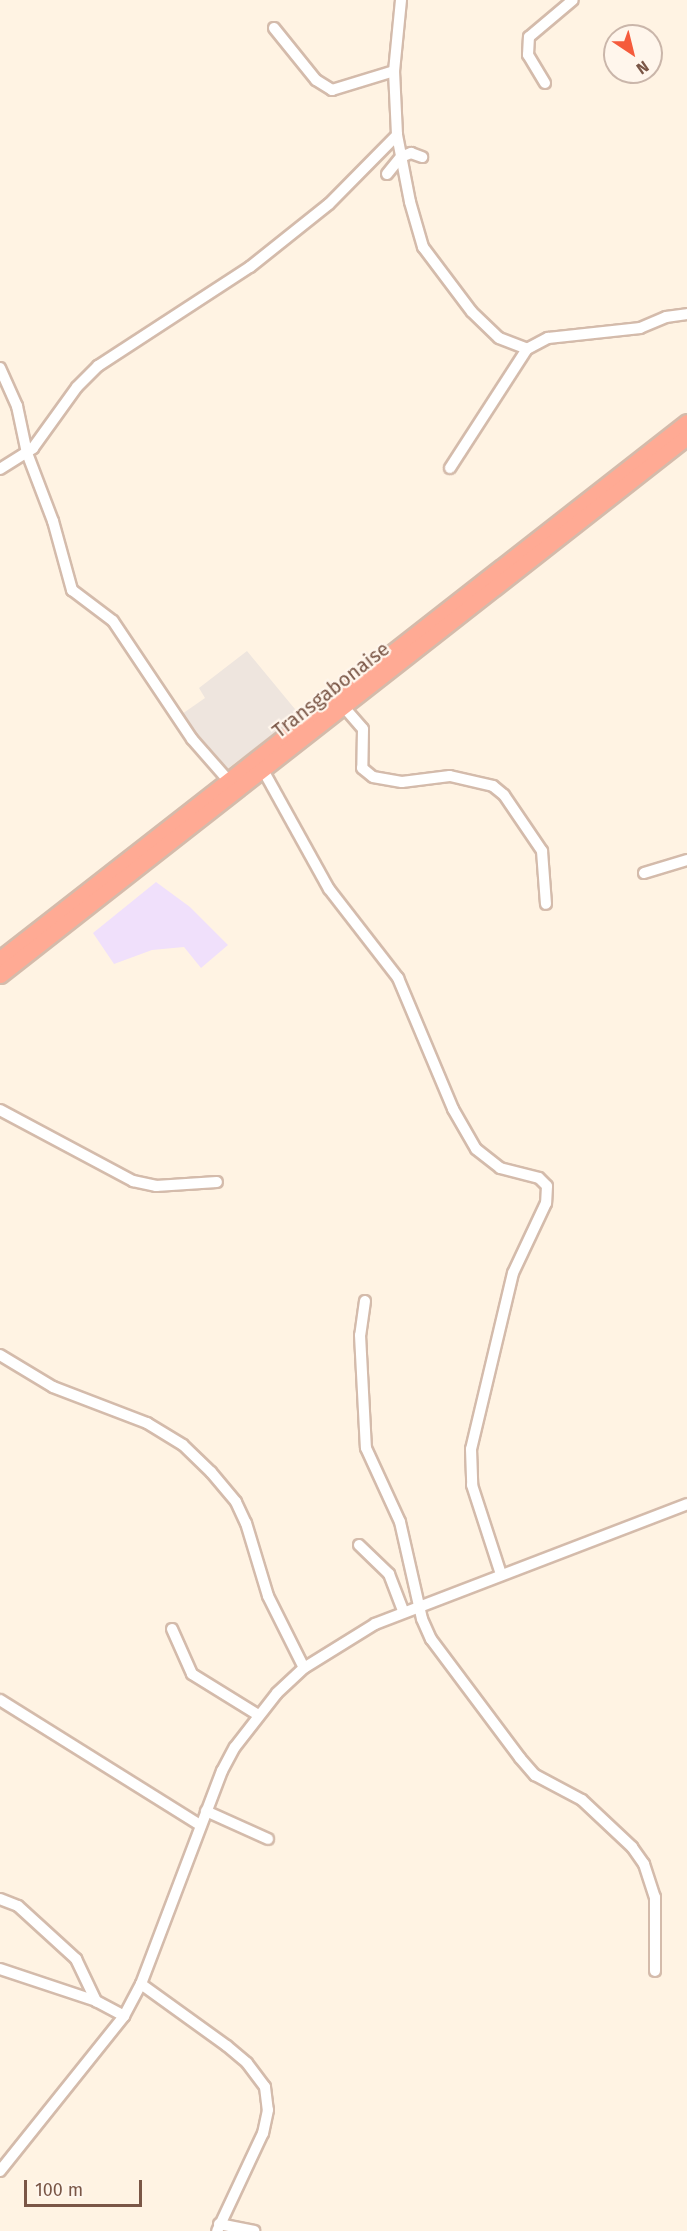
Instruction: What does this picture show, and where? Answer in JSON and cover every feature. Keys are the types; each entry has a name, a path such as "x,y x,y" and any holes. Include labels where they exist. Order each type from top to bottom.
{"highway":[{"name":"Transgabonaise","path":"0,959 687,422"},
{"name":"Transgabonaise","path":"0,975 687,437"}],"street":[{"path":"401,0 394,71 397,135 418,235 428,256 486,327 505,341 527,349"},
{"path":"544,83 528,55 529,37 573,0"},
{"path":"274,28 316,80 332,90 394,71"},
{"path":"0,469 27,453 77,387 98,366 249,267 328,204 397,135"},
{"path":"387,174 400,157 411,153 422,157"},
{"path":"450,468 527,349 548,338 640,328 666,317 687,314"},
{"path":"0,368 17,406 27,453 53,521 72,590 113,621 192,739 228,780"},
{"path":"343,706 363,729 362,768 373,777 402,782 450,776 493,786 504,795 542,851 546,904"},
{"path":"263,770 329,889 398,978 453,1109 476,1149 500,1168 538,1178 547,1186 546,1203 513,1273 471,1449 472,1485 501,1574"},
{"path":"644,873 687,860"},
{"path":"0,1110 133,1181 156,1186 217,1182"},
{"path":"365,1302 360,1335 366,1448 400,1522 419,1605 431,1639 535,1775 582,1800 632,1847 644,1864 655,1897 655,1971"},
{"path":"0,1355 53,1387 147,1423 183,1445 211,1472 236,1502 246,1523 268,1596 304,1668"},
{"path":"0,2171 124,2016 141,1984 200,1825 235,1747 258,1715 304,1668 352,1636 403,1611 687,1504"},
{"path":"359,1545 389,1574 403,1611"},
{"path":"172,1629 192,1674 258,1715"},
{"path":"0,1700 200,1825"},
{"path":"206,1811 268,1839"},
{"path":"0,1899 26,1913 76,1959 96,2001"},
{"path":"0,1969 96,2001 124,2016"},
{"path":"141,1984 227,2046 247,2063 265,2087 267,2110 263,2133 218,2227 254,2231"}],"shaded area":[{"path":"247,651 299,714 226,770 182,714 205,698 199,688"},
{"path":"156,882 190,907 228,945 201,968 184,947 152,950 114,964 93,933"}]}
